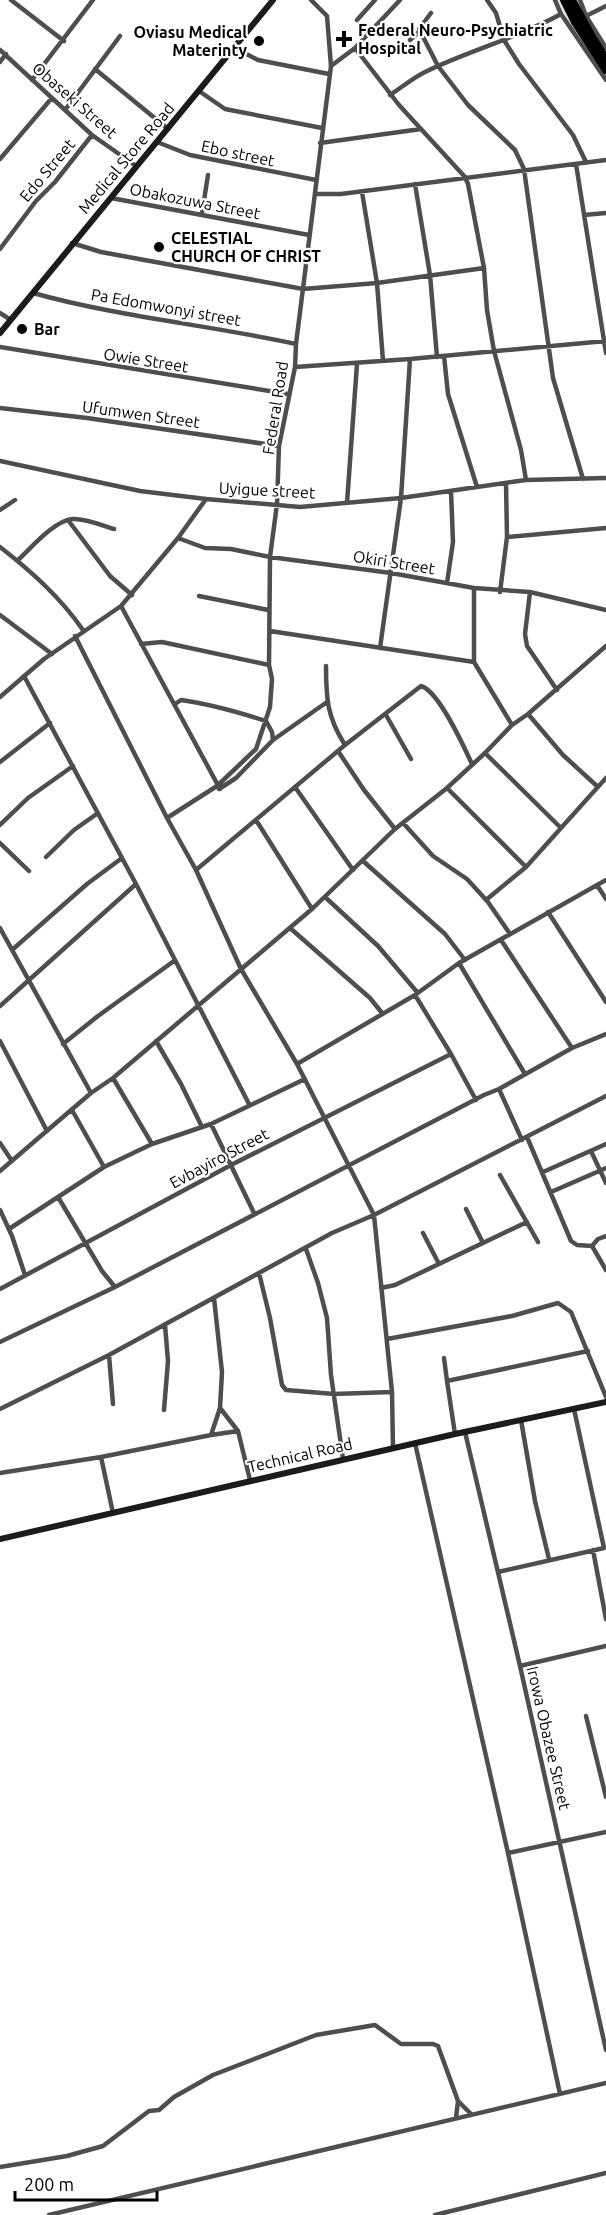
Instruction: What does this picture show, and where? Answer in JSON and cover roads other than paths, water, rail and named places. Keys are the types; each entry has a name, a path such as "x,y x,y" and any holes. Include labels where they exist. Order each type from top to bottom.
{"highway":[{"path":"573,0 606,59"},
{"path":"573,0 574,22 606,70"}],"street":[{"path":"11,0 64,40"},
{"name":"Medical Store Road","path":"0,333 273,0"},
{"name":"Federal Road","path":"167,818 217,788 256,749 270,707 272,679 269,665 268,610 270,557 277,504 279,446 295,367 331,66 327,16 310,0"},
{"path":"357,20 375,0"},
{"path":"331,66 354,48 400,0"},
{"path":"487,0 496,13 504,40 519,64 573,135 586,162"},
{"path":"555,0 561,14 606,80"},
{"path":"573,0 606,48"},
{"path":"32,80 92,1"},
{"path":"586,16 606,6"},
{"path":"431,13 420,26 420,31 438,66 468,105 515,150 524,170 553,378 583,479"},
{"path":"390,95 423,73 538,27 561,14"},
{"path":"410,39 420,31"},
{"path":"65,110 120,36"},
{"path":"233,47 258,60 329,74"},
{"path":"354,48 390,95 465,177 471,191 484,268 487,310 494,351 521,450 526,480"},
{"name":"Obaseki Street","path":"0,50 92,135 136,166"},
{"path":"0,62 6,54"},
{"path":"95,69 168,129"},
{"path":"200,91 208,100 225,109 322,128"},
{"path":"0,159 51,99"},
{"path":"320,143 421,129"},
{"name":"Edo Street","path":"0,249 36,201 55,182 92,135"},
{"name":"Ebo street","path":"157,142 190,155 316,180"},
{"path":"315,194 362,192 606,160"},
{"path":"576,164 606,353"},
{"path":"202,213 208,175"},
{"path":"416,184 430,275 437,357"},
{"path":"362,192 376,283 383,361"},
{"name":"Obakozuwa Street","path":"111,198 202,213 309,235"},
{"path":"584,215 606,213"},
{"path":"72,243 101,252 303,289 376,283 484,268"},
{"name":"Pa Edomwonyi street","path":"33,293 98,308 246,333 296,344"},
{"path":"0,314 11,320"},
{"path":"295,367 437,357 605,341"},
{"name":"Owie Street","path":"0,347 288,394"},
{"path":"444,356 448,394 463,436 477,488"},
{"path":"381,648 402,498 410,359"},
{"path":"347,503 357,363"},
{"name":"Ufumwen Street","path":"0,408 87,418 279,446"},
{"name":"Uyigue street","path":"0,461 140,491 300,507 402,498 526,480 606,478"},
{"path":"500,592 507,537 506,483"},
{"path":"447,583 453,542 451,491"},
{"path":"0,697 75,636 121,606 178,538 206,499"},
{"path":"0,510 15,500"},
{"path":"69,520 110,576 132,595"},
{"path":"18,560 51,530 69,520 90,522 114,529"},
{"path":"507,537 606,528"},
{"name":"Okiri Street","path":"178,538 205,548 231,549 500,592 530,592 606,609"},
{"path":"0,547 18,560 68,609 83,630"},
{"path":"474,588 474,662 512,725"},
{"path":"530,592 525,634 526,646 557,690"},
{"path":"199,596 268,610"},
{"path":"121,606 175,704 217,788 236,778 273,740 327,702"},
{"path":"0,615 52,654"},
{"path":"270,632 474,662"},
{"path":"75,636 167,818 196,870 240,969 297,1064 374,1215 392,1392 393,1448"},
{"path":"141,644 162,642 269,665"},
{"path":"0,1171 312,909 395,829 447,788 512,725 557,690 606,646"},
{"path":"326,666 327,702 334,728 345,745"},
{"path":"24,676 136,884 249,1104"},
{"path":"196,870 345,745 421,686 426,687 439,703 472,764"},
{"path":"0,687 6,692"},
{"path":"175,704 181,700 203,703 232,709 266,721 273,732 273,740"},
{"path":"528,714 563,755 598,787"},
{"path":"386,715 411,759"},
{"path":"0,762 50,723"},
{"path":"338,751 364,790 395,829"},
{"path":"485,753 561,828"},
{"path":"0,825 28,798 73,766"},
{"path":"486,900 526,867 606,778"},
{"path":"295,787 353,870"},
{"path":"447,788 526,867"},
{"path":"46,857 74,830 98,813"},
{"path":"256,820 312,909"},
{"path":"404,824 433,856 467,879 486,900 510,934"},
{"path":"0,843 29,871"},
{"path":"12,950 87,884 122,858"},
{"path":"363,861 445,934 465,960"},
{"path":"297,1064 416,994 459,963 606,880"},
{"path":"0,1006 136,884"},
{"path":"597,885 606,899"},
{"path":"325,897 378,946 416,994 476,1100"},
{"path":"548,912 606,1002"},
{"path":"0,928 92,1093"},
{"path":"290,928 370,998 382,1013"},
{"path":"501,940 572,1048"},
{"path":"63,1044 174,961"},
{"path":"459,963 525,1074"},
{"path":"0,1342 115,1287 499,1089 572,1048 606,1034"},
{"path":"0,1041 47,1131"},
{"path":"156,1041 202,1127"},
{"name":"Evbayiro Street","path":"0,1289 231,1165 451,1053"},
{"path":"113,1078 152,1144"},
{"path":"9,1229 104,1167 152,1144 211,1124 305,1079"},
{"path":"499,1089 543,1172 571,1241 578,1245 592,1246"},
{"path":"0,1409 109,1355 332,1233 374,1215 606,1096"},
{"path":"72,1110 104,1167"},
{"path":"211,1124 254,1214"},
{"path":"0,1143 12,1161"},
{"path":"543,1172 606,1144"},
{"path":"591,1151 603,1169 606,1183"},
{"path":"551,1192 603,1169"},
{"path":"500,1174 538,1242"},
{"path":"58,1197 102,1271 115,1287"},
{"path":"0,1209 25,1275"},
{"path":"466,1209 483,1243"},
{"path":"381,1288 395,1285 527,1222"},
{"path":"423,1233 439,1264"},
{"path":"592,1246 597,1239 606,1236"},
{"path":"592,1246 606,1270"},
{"path":"306,1249 327,1318 343,1459"},
{"path":"259,1274 270,1318 282,1385 286,1390 334,1394 392,1392"},
{"path":"211,1436 220,1408 222,1372 214,1298"},
{"path":"387,1339 512,1316 558,1303 571,1312 606,1397"},
{"path":"164,1410 168,1361 165,1325"},
{"path":"447,1381 588,1351"},
{"path":"109,1355 113,1404"},
{"path":"444,1358 455,1434"},
{"name":"Technical Road","path":"0,1539 250,1480 606,1402"},
{"path":"220,1408 238,1431 250,1480"},
{"path":"498,1572 605,1548 574,1409"},
{"path":"521,1420 534,1501 549,1559"},
{"path":"0,1473 238,1431"},
{"name":"Irowa Obazee Street","path":"465,1432 561,1841 606,2050"},
{"path":"415,1443 560,2094"},
{"path":"101,1457 113,1513"},
{"path":"593,1550 606,1619"},
{"path":"520,1666 606,1646"},
{"path":"586,1716 603,1770 606,1797"},
{"path":"508,1853 606,1832"},
{"path":"0,2167 67,2156 103,2146 149,2111 159,2110 174,2097 213,2075 316,2035 375,2025 401,2044 436,2044 458,2102 471,2114"},
{"path":"49,2215 606,2083"},
{"path":"456,2118 458,2102"},
{"path":"435,2215 606,2173"}],"place":[{"name":"Federal Neuro-Psychiatric Hospital","path":"344,39"},
{"name":"Oviasu Medical Materinty","path":"259,41"},
{"name":"CELESTIAL CHURCH OF CHRIST","path":"159,247"},
{"name":"Bar","path":"22,329"}]}
